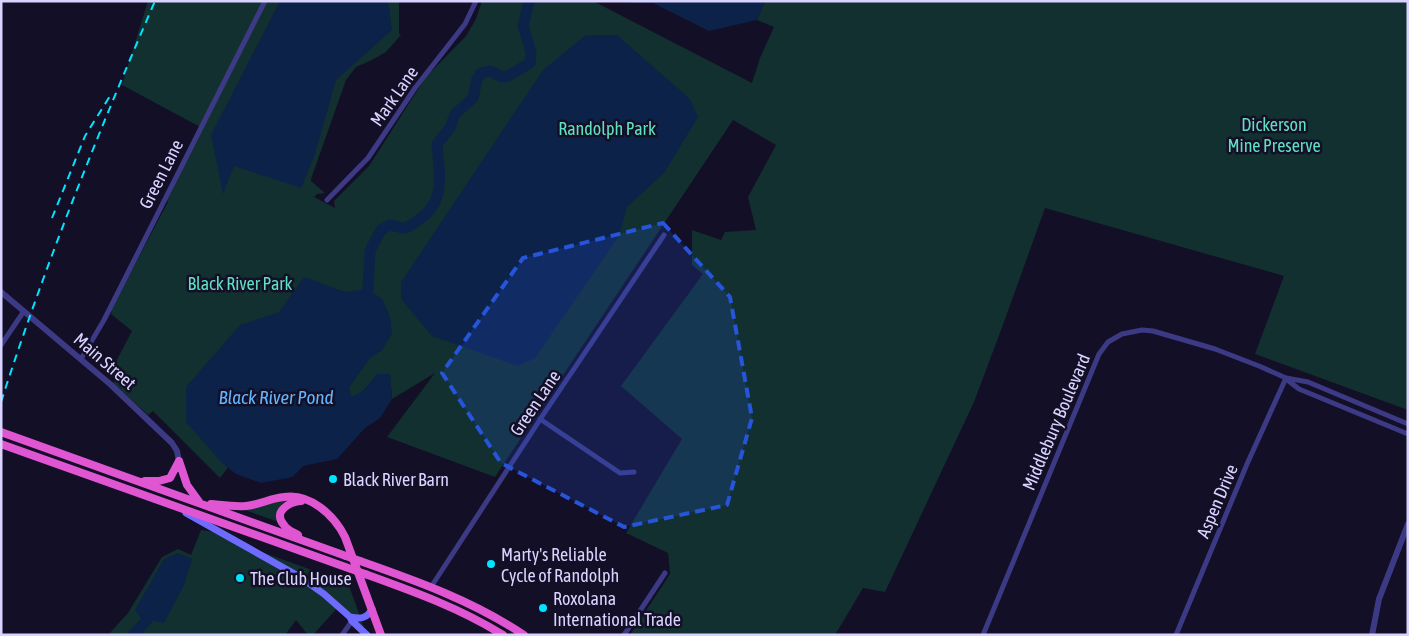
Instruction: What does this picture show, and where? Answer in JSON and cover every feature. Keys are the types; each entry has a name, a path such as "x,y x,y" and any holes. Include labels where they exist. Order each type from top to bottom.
{"highway":[{"path":"1,432 431,586 486,612 524,635"},
{"path":"1,444 438,601 502,635"},
{"path":"139,481 166,480 172,475 179,461"},
{"path":"179,461 187,485 201,504"},
{"path":"201,504 247,506 291,496 322,509 337,523 344,537 382,635"},
{"path":"308,502 289,503 282,510 281,518 286,528 314,544"}],"main road":[{"path":"173,506 223,532 300,577 324,594 367,635"},
{"path":"351,619 362,618 370,614 372,610"}],"street":[{"name":"Green Lane","path":"82,359 104,320 265,1"},
{"name":"Mark Lane","path":"328,200 368,158 415,88 465,24 476,1"},
{"name":"Green Lane","path":"431,586 540,419 664,236"},
{"name":"Main Street","path":"1,292 82,359 172,443 177,451 179,461"},
{"path":"1,345 24,311"},
{"name":"Middlebury Boulevard","path":"983,635 1099,354 1108,342 1122,334 1132,331 1153,331 1215,349 1286,378 1308,382 1408,424"},
{"name":"Middlebury Boulevard","path":"1286,378 1298,389 1408,434"},
{"name":"Aspen Drive","path":"1176,635 1247,464 1286,378"},
{"path":"540,419 620,473 634,472"},
{"path":"1372,635 1374,617 1383,588 1408,524"},
{"path":"624,635 665,573"},
{"path":"342,635 351,619"}],"highlighted area":[{"path":"663,223 730,297 752,418 727,505 624,527 501,463 442,373 523,258"}],"green space":[{"path":"148,1 399,1 399,34 401,35 386,52 356,67 346,80 311,179 325,193 317,194 314,197 335,208 334,201 369,166 426,77 466,36 476,19 482,1 593,1 752,83 760,58 774,27 757,20 765,1 1408,1 1408,410 1255,354 1284,276 1045,208 974,402 885,592 863,588 835,635 630,635 670,574 668,553 626,533 682,439 621,386 703,274 692,265 692,230 721,240 725,232 756,230 748,197 776,145 733,120 495,477 387,437 435,373 392,399 390,375 378,374 363,391 351,398 349,387 370,357 382,350 361,290 220,478 153,411 148,415 113,383 117,378 110,373 132,331 111,314 112,312 110,311 168,202 202,128 122,85"},
{"path":"287,500 280,506 276,521 242,509"},
{"path":"201,530 215,532 259,551 348,583 365,630 339,606 313,635 308,635 296,620 285,635 108,635 128,613 162,557 178,549 191,555"}],"water":[{"path":"280,1 388,1 392,30 336,80 314,157 301,188 234,166 223,194 211,135"},
{"path":"630,1 765,1 757,20 709,31 653,3 632,3"},
{"path":"586,35 617,35 690,99 698,117 664,173 627,207 619,236 535,358 518,366 432,336 401,299 401,282 543,70"},
{"name":"Black River Pond","path":"304,277 345,292 368,289 382,299 390,316 392,334 382,350 370,358 349,387 351,397 363,391 378,374 390,374 392,399 380,418 365,428 337,459 303,466 293,477 261,483 236,474 223,464 186,422 186,387 240,325 279,312"},
{"path":"178,553 192,559 184,585 164,623 141,618 135,610 164,559"}],"waterway":[{"path":"368,289 370,251 381,230 389,225 402,228 408,227 429,211 434,203 438,194 440,175 437,144 450,128 455,114 473,98 477,79 481,73 490,71 506,77 530,63 531,52 523,26 529,1"},
{"path":"133,635 147,620"}],"railway":[{"path":"1,402 73,200 155,1"},
{"path":"52,218 85,136 110,96"}],"place":[{"name":"Black River Barn","path":"333,479"},
{"name":"Marty's Reliable Cycle of Randolph","path":"491,564"},
{"name":"The Club House","path":"240,578"},
{"name":"Roxolana International Trade","path":"543,608"}],"park label":[{"name":"Randolph Park","path":"607,128"},
{"name":"Dickerson Mine Preserve","path":"1274,134"},
{"name":"Black River Park","path":"240,283"}]}
